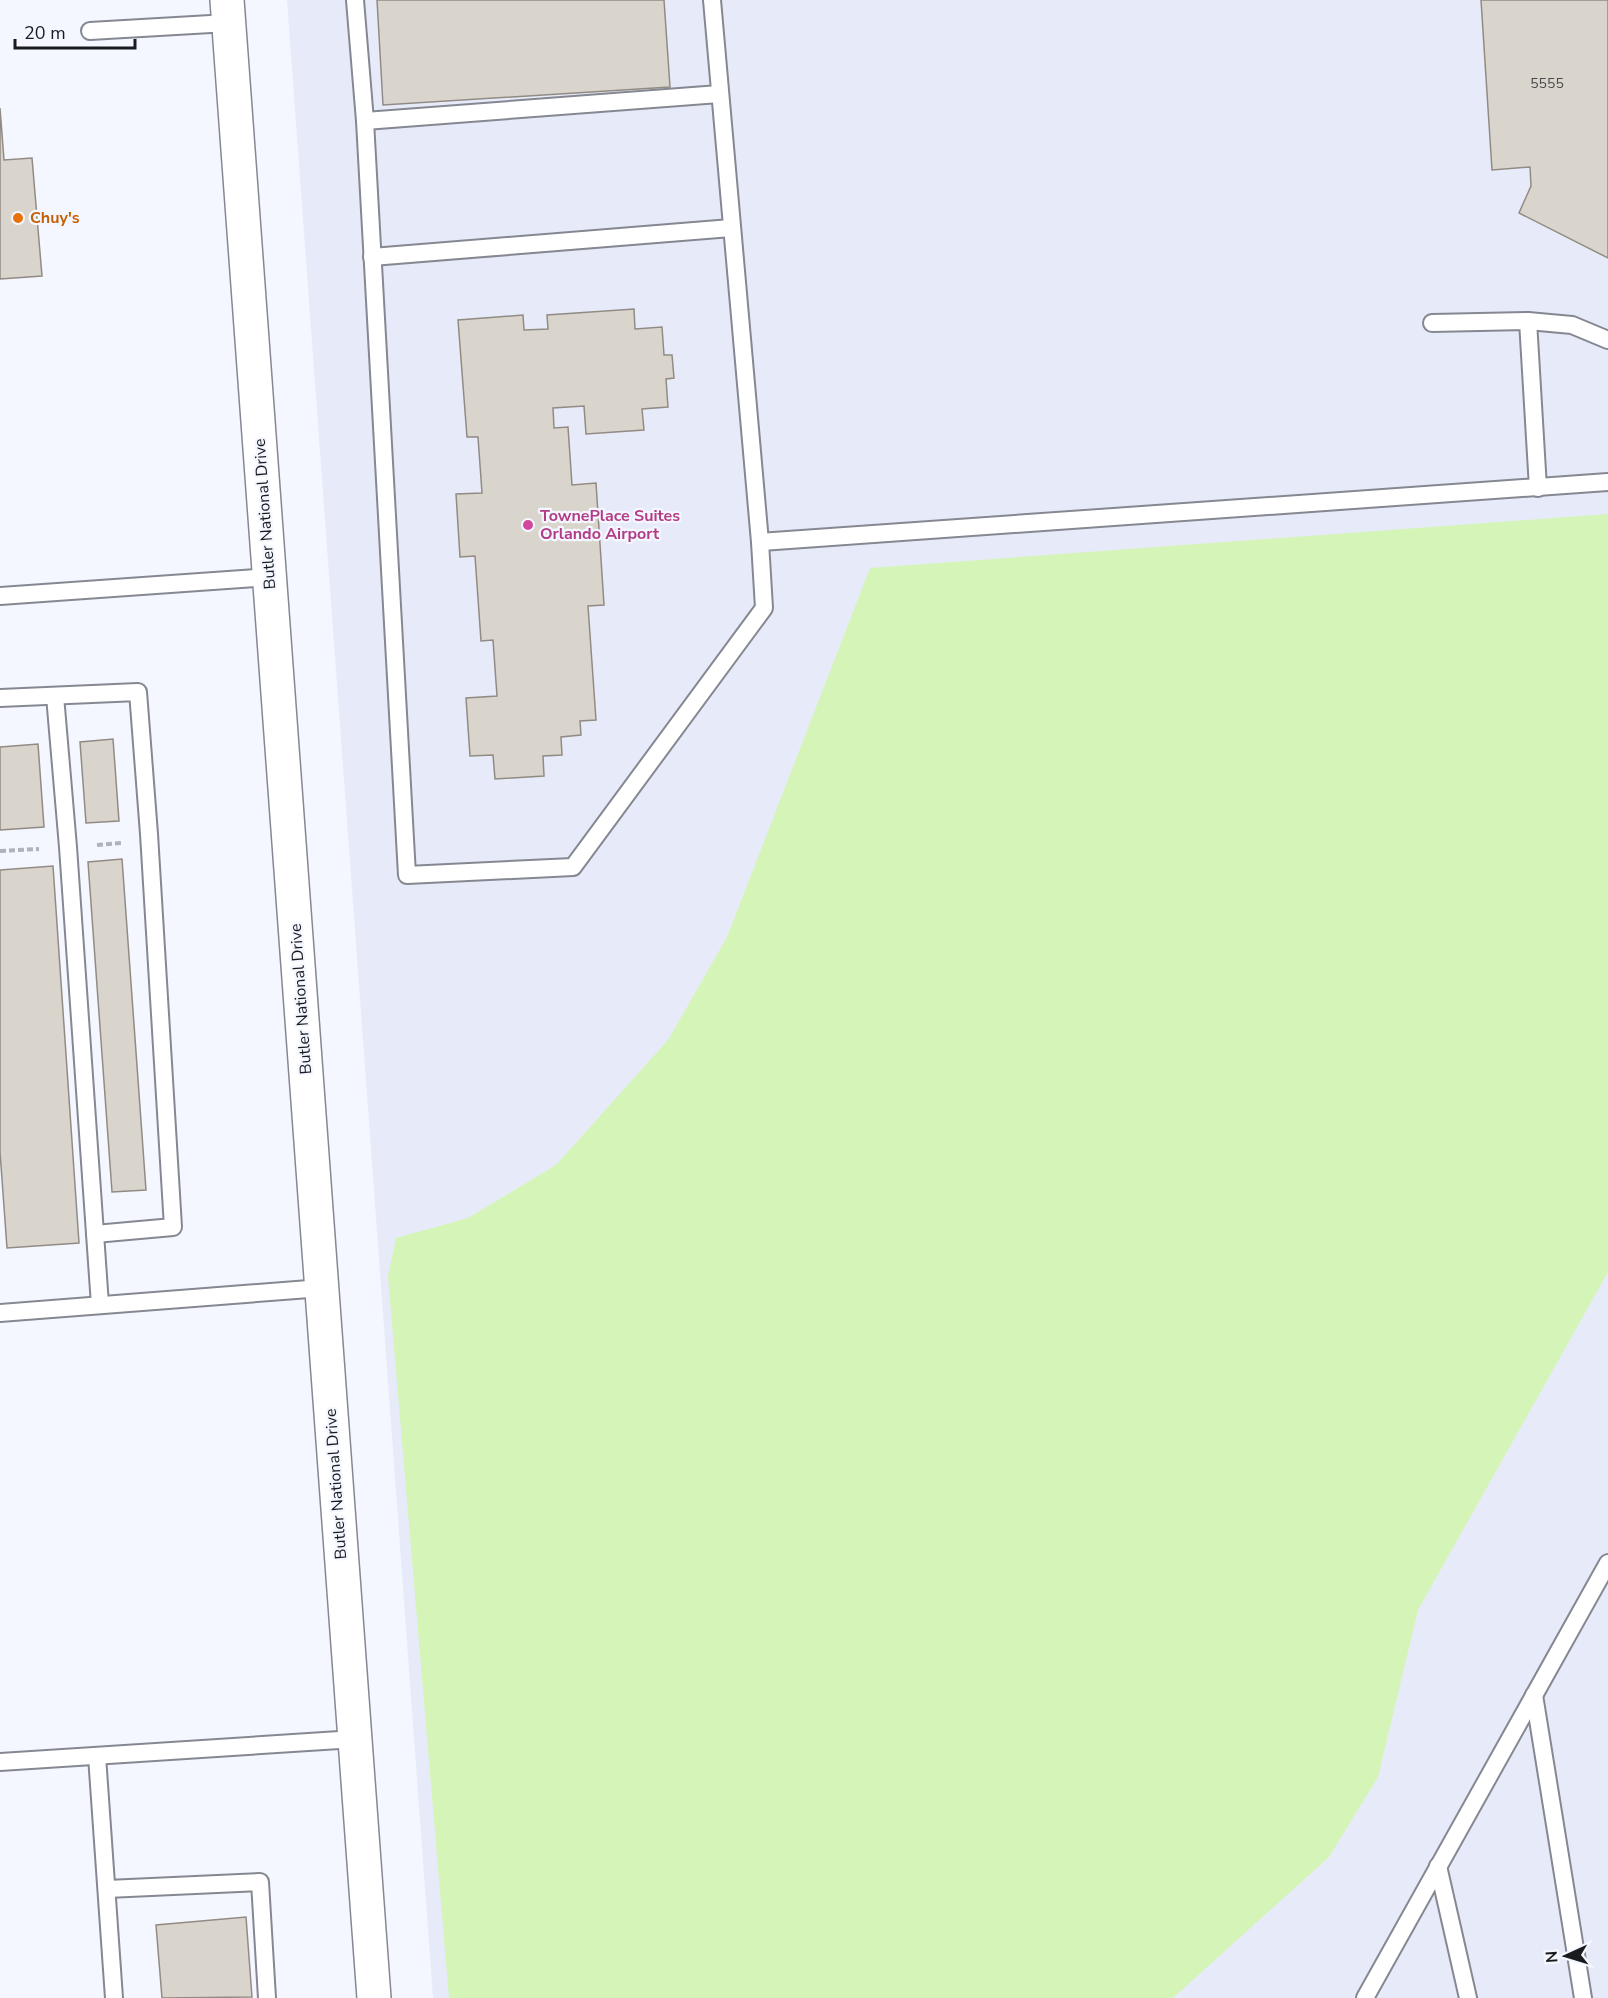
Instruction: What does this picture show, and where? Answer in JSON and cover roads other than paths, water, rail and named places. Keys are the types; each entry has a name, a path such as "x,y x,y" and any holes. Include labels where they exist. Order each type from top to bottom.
{"street":[{"name":"Butler National Drive","path":"227,12 374,1998"}],"lane":[{"path":"356,0 365,121 407,875 573,867 764,608 712,0"},
{"path":"90,31 227,12"},
{"path":"365,121 719,94"},
{"path":"372,257 731,228"},
{"path":"1528,321 1538,488"},
{"path":"1432,323 1528,321 1572,325 1608,340"},
{"path":"760,542 1608,482"},
{"path":"0,596 270,578"},
{"path":"0,698 138,692 173,1227 95,1234"},
{"path":"55,696 68,847 100,1305"},
{"path":"0,1313 322,1288"},
{"path":"1365,1998 1608,1563"},
{"path":"1534,1695 1583,1998"},
{"path":"0,1762 355,1739"},
{"path":"97,1756 114,1998"},
{"path":"1438,1866 1468,1998"},
{"path":"106,1889 260,1882 267,1998"}],"place":[{"name":"Chuy's","path":"18,218"},
{"name":"TownePlace Suites Orlando Airport","path":"528,525"}]}
